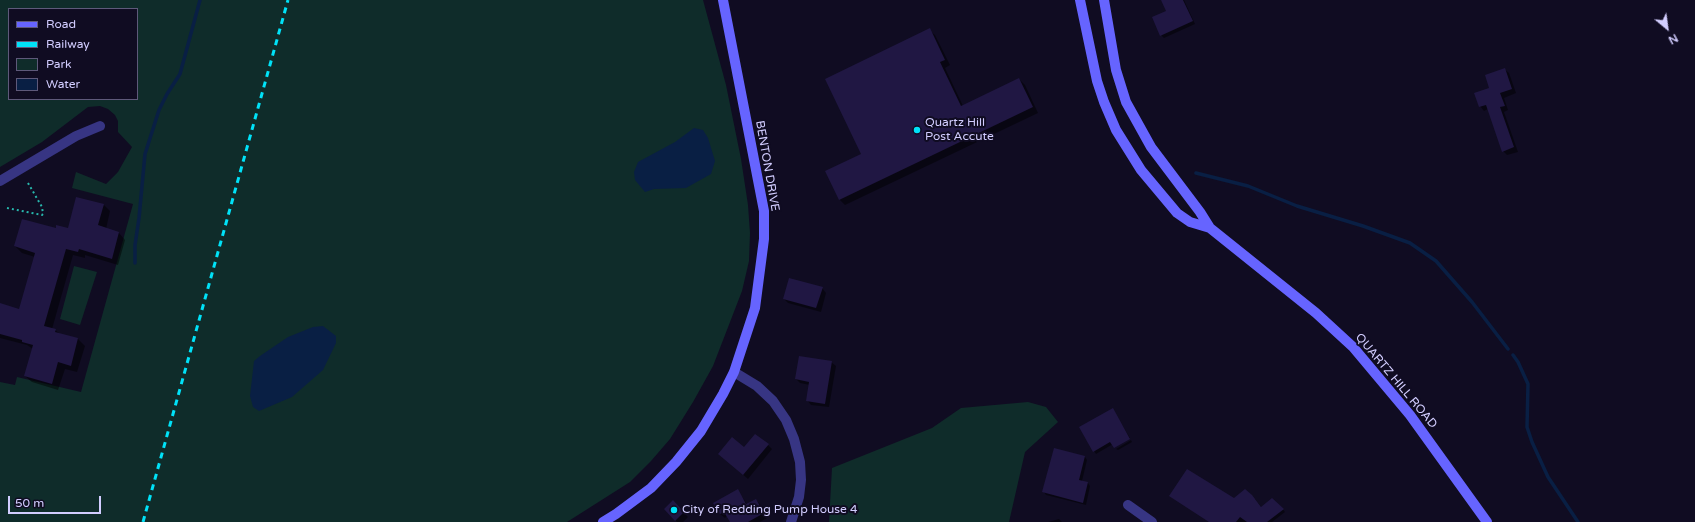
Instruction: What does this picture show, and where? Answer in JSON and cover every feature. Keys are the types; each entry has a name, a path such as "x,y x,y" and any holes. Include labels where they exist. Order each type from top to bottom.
{"street":[{"name":"BENTON DRIVE","path":"603,522 651,488 676,462 701,431 734,372 755,308 764,239 764,211 723,0"},
{"name":"QUARTZ HILL ROAD","path":"1080,0 1092,60 1099,86 1110,116 1122,139 1141,170 1178,213 1190,222 1210,228"},
{"name":"QUARTZ HILL ROAD","path":"1104,0 1116,70 1126,102 1151,147 1200,212 1210,228 1316,313 1353,347 1410,415 1487,522"},
{"path":"0,181 76,136 100,126"},
{"path":"734,372 757,386 773,401 786,420 794,439 800,462 801,480 798,502 791,522"},
{"path":"1128,505 1152,522"}],"path":[{"path":"8,208 42,215 44,214 42,207 28,183"}],"green space":[{"path":"0,0 703,0 726,85 741,159 748,205 750,233 749,261 742,291 713,366 670,439 630,482 567,522 0,522 0,382 15,385 17,377 81,392 133,204 72,188 76,172 106,184 118,172 132,147 118,132 118,121 115,115 108,109 100,106 88,107 42,142 0,167"},
{"path":"74,266 97,272 80,325 60,319"},
{"path":"1028,402 1046,407 1058,422 1025,452 1009,522 829,522 832,468 932,428 961,408"}],"water":[{"path":"694,128 703,130 708,138 715,161 711,174 686,188 654,189 645,192 635,180 634,172 638,162 675,142"},
{"path":"323,326 336,336 336,343 323,370 292,397 259,411 253,407 250,396 254,361 288,337 313,327"}],"building":[{"path":"1161,0 1183,0 1193,21 1160,36 1152,17 1166,11"},
{"name":"Quartz Hill Post Accute","path":"930,28 945,60 940,62 961,106 1019,78 1033,107 839,200 825,171 861,154 825,79"},
{"path":"1505,68 1512,89 1500,93 1505,106 1500,107 1514,147 1502,152 1486,105 1479,107 1474,93 1489,88 1485,75"},
{"path":"76,197 104,204 98,225 119,232 112,259 79,249 78,252 66,249 44,326 56,329 55,332 78,338 71,366 58,362 52,384 24,376 33,345 22,342 22,340 0,334 0,303 19,309 35,253 14,246 22,219 56,228 56,225 68,228"},
{"path":"789,278 823,287 816,308 783,299"},
{"path":"799,356 832,361 825,404 806,401 809,382 795,379"},
{"path":"1113,408 1130,439 1114,448 1110,442 1093,452 1079,427"},
{"path":"755,434 769,444 743,475 718,454 732,437 744,447"},
{"path":"1054,448 1085,456 1079,480 1088,482 1083,503 1042,492"},
{"path":"1187,469 1234,498 1245,489 1252,495 1261,507 1272,498 1284,509 1267,522 1247,522 1240,517 1236,522 1209,522 1169,496"},
{"path":"738,489 746,504 756,499 764,513 748,522 730,522 724,512 720,514 713,503"},
{"name":"City of Redding Pump House 4","path":"673,500 684,512 675,521 664,509"}],"waterway":[{"path":"135,263 135,245 145,154 159,110 180,74 200,0"},
{"path":"1196,173 1248,186 1297,206 1363,226 1410,243 1436,261 1472,302 1508,349"},
{"path":"1513,355 1518,362 1528,384 1527,427 1532,442 1548,477 1578,522"}],"railway":[{"path":"143,522 288,0"}],"place":[{"name":"Quartz Hill Post Accute","path":"917,130"},
{"name":"City of Redding Pump House 4","path":"674,510"}]}
